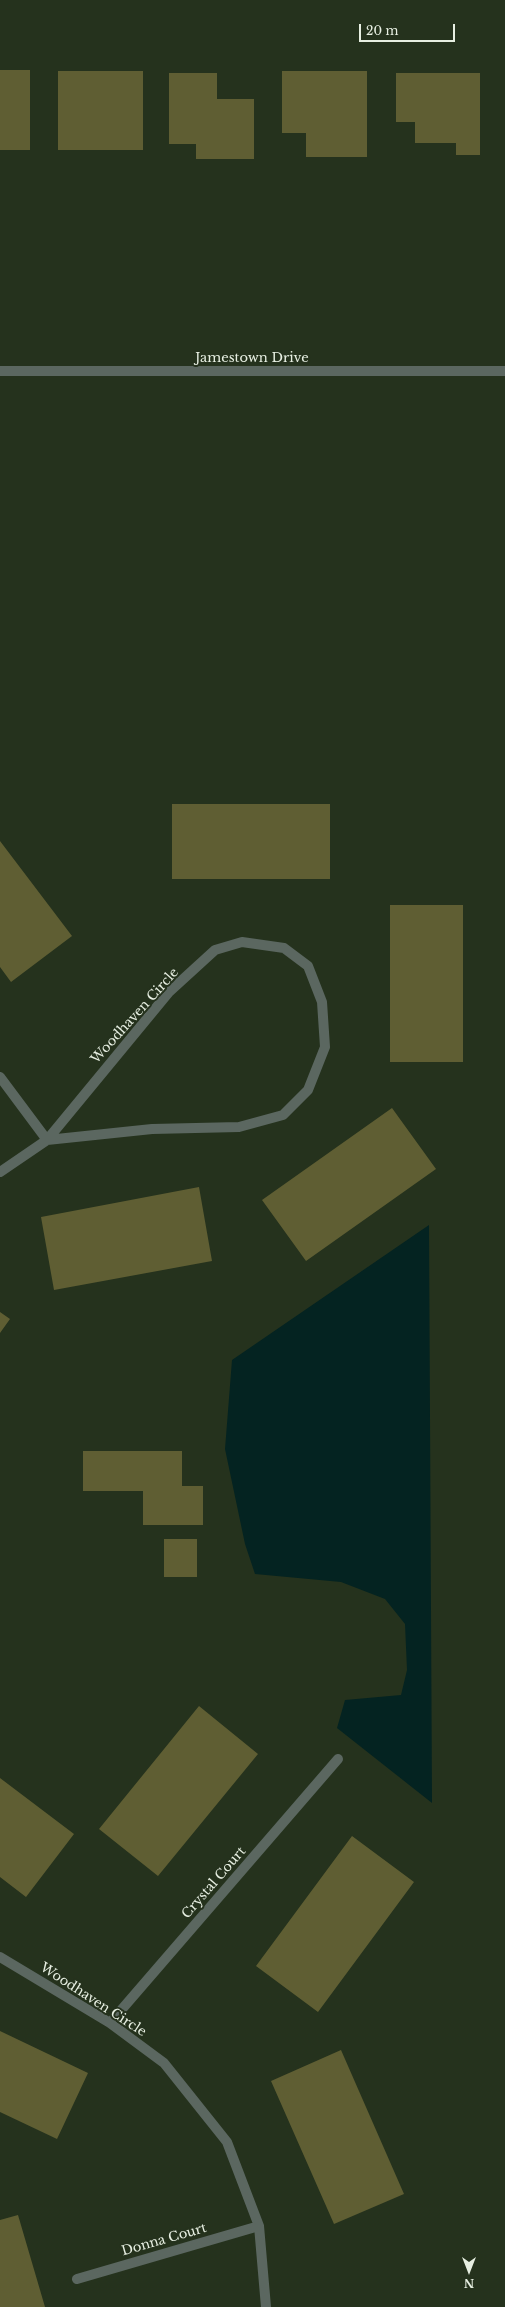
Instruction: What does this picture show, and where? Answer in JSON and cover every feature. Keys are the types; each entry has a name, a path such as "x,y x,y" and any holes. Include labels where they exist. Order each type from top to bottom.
{"street":[{"name":"Jamestown Drive","path":"0,371 505,371"},
{"name":"Woodhaven Circle","path":"0,1172 47,1140 169,992 215,950 242,942 284,948 308,966 322,1002 325,1047 308,1090 283,1115 239,1127 152,1129 47,1140"},
{"path":"0,1077 47,1140"},
{"name":"Crystal Court","path":"110,2023 338,1759"},
{"name":"Woodhaven Circle","path":"0,1957 110,2023 164,2063 227,2142 259,2226 266,2307"},
{"name":"Donna Court","path":"77,2279 259,2226"}],"water":[{"path":"429,1225 432,1803 337,1728 345,1700 401,1695 407,1670 405,1624 385,1599 341,1582 255,1574 245,1544 225,1449 232,1360"}],"building":[{"path":"0,70 30,70 30,150 0,150"},
{"path":"58,71 143,71 143,150 58,150"},
{"path":"282,71 367,71 367,157 306,157 306,133 282,133"},
{"path":"169,73 217,73 217,99 254,99 254,159 196,159 196,144 169,144"},
{"path":"396,73 480,73 480,155 456,155 456,143 415,143 415,122 396,122"},
{"path":"172,804 330,804 330,879 172,879"},
{"path":"0,841 72,936 11,982 0,967"},
{"path":"390,905 463,905 463,1062 390,1062"},
{"path":"392,1108 436,1169 306,1261 262,1200"},
{"path":"199,1187 212,1261 54,1290 41,1217"},
{"path":"0,1312 10,1319 0,1333"},
{"path":"83,1451 182,1451 182,1486 203,1486 203,1525 143,1525 143,1491 83,1491"},
{"path":"164,1539 197,1539 197,1577 164,1577"},
{"path":"199,1706 258,1754 158,1876 99,1829"},
{"path":"0,1778 74,1834 26,1897 0,1877"},
{"path":"352,1836 414,1882 318,2012 256,1966"},
{"path":"0,2031 88,2073 57,2139 0,2112"},
{"path":"341,2050 404,2194 334,2224 271,2081"},
{"path":"18,2215 45,2307 0,2307 0,2220"}]}
